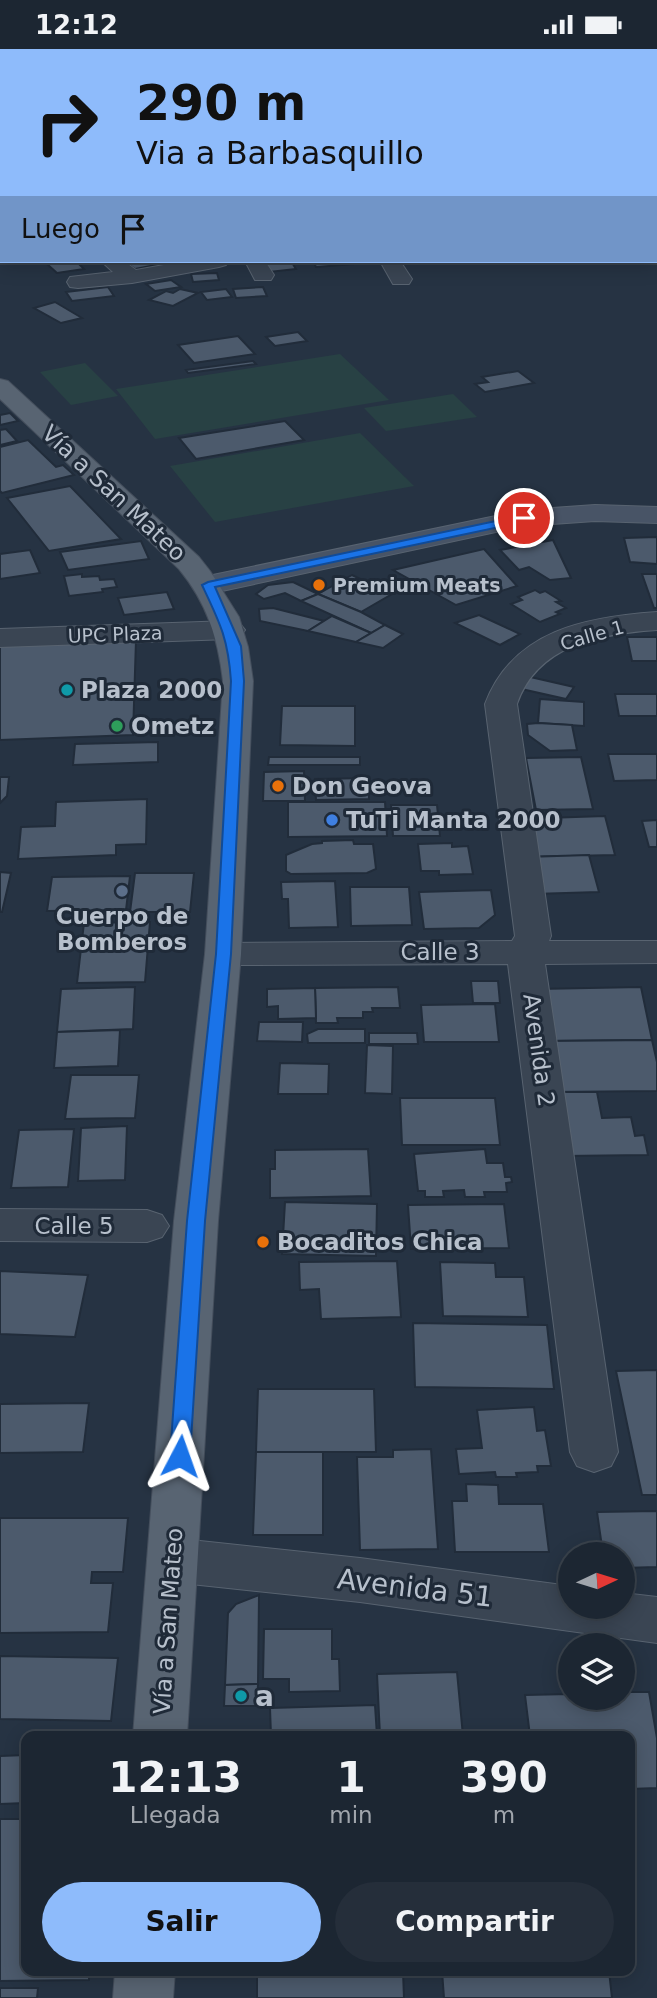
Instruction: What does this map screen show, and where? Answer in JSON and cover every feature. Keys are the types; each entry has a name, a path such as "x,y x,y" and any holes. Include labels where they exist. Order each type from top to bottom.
{"main road":[{"name":"Vía a San Mateo","path":"0,386 143,519 208,585 235,646 238,681 223,954 196,1221 160,1731"},
{"path":"208,585 524,518 586,513 657,515"},
{"path":"143,1998 145,1976"}],"street":[{"path":"78,282 126,278 208,263"},
{"name":"Calle 1","path":"531,659 562,640 593,630 657,621"},
{"name":"UPC Plaza","path":"0,638 230,630"},
{"name":"Avenida 2","path":"531,659 512,677 501,704 533,936 525,952 594,1452"},
{"name":"Calle 3","path":"223,954 657,951"},
{"name":"Calle 5","path":"0,1225 147,1226"},
{"name":"Avenida 51","path":"172,1560 360,1580 657,1620"}],"green space":[{"path":"340,354 389,400 155,439 116,389"},
{"path":"85,363 118,396 71,405 40,372"},
{"path":"453,394 477,417 386,431 364,408"},
{"path":"360,433 414,486 215,522 170,466"}],"building":[{"path":"78,263 84,269 57,273 47,264"},
{"path":"127,263 161,264 135,269"},
{"path":"264,263 292,263 296,269 269,272"},
{"path":"314,263 356,264 316,267"},
{"path":"217,273 219,280 193,282 191,274"},
{"path":"171,280 181,287 155,291 146,284"},
{"path":"108,287 114,296 72,301 66,292"},
{"path":"263,287 267,296 236,298 233,289"},
{"path":"180,289 198,293 173,306 149,300 166,291 173,293"},
{"path":"226,289 232,297 207,300 201,292"},
{"path":"55,302 82,318 61,323 34,308"},
{"path":"298,332 307,341 275,346 266,337"},
{"path":"238,336 255,354 194,363 178,345"},
{"path":"253,361 256,364 188,373 186,370"},
{"path":"518,371 534,383 485,392 475,384 488,382 482,377"},
{"path":"10,413 18,421 0,425 0,415"},
{"path":"285,421 304,440 196,459 179,438"},
{"path":"6,429 17,441 0,445 0,430"},
{"path":"28,440 56,467 63,465 74,475 2,493 0,447"},
{"path":"70,486 121,539 49,551 7,498"},
{"path":"657,537 657,564 630,562 624,538"},
{"path":"553,540 571,578 550,580 529,567 519,570 500,550"},
{"path":"141,541 149,559 68,570 60,552"},
{"path":"484,549 517,586 456,605 393,570"},
{"path":"30,550 40,573 0,579 0,554"},
{"path":"82,574 82,577 99,576 100,580 114,579 117,587 102,589 103,592 69,596 64,576"},
{"path":"642,574 657,574 657,608 654,608"},
{"path":"352,575 392,594 361,612 318,594"},
{"path":"293,582 318,594 301,601 285,593 264,599 256,594 268,585"},
{"path":"535,590 540,593 545,591 561,601 556,602 566,608 556,612 560,614 540,622 511,604 522,600 518,597"},
{"path":"167,592 174,609 124,615 118,598"},
{"path":"318,594 385,625 371,633 301,601"},
{"path":"273,608 324,621 308,631 260,621 259,609"},
{"path":"479,615 520,634 500,645 455,623"},
{"path":"332,616 371,633 356,642 308,631"},
{"path":"385,625 403,634 383,648 356,642"},
{"path":"627,637 657,637 657,661 632,661"},
{"name":"Plaza 2000","path":"136,640 133,735 0,740 0,644"},
{"path":"526,676 574,687 566,699 517,688"},
{"path":"615,694 657,694 657,716 619,716"},
{"path":"540,699 584,702 584,726 538,723"},
{"path":"282,706 355,706 355,746 280,745"},
{"path":"527,724 572,725 577,750 550,751 528,735"},
{"path":"158,742 158,762 73,765 75,744"},
{"path":"608,754 657,754 657,780 614,781"},
{"path":"269,757 360,757 360,765 268,765"},
{"path":"581,757 593,809 536,810 526,758"},
{"path":"304,771 305,801 263,801 264,772"},
{"path":"0,777 9,777 7,796 0,803"},
{"path":"368,778 369,799 316,800 315,779"},
{"path":"147,799 146,844 116,845 116,855 18,859 21,827 55,826 56,802"},
{"path":"288,802 385,802 387,836 288,837"},
{"path":"391,805 437,805 440,836 393,836"},
{"path":"605,816 615,855 525,857 516,819"},
{"path":"657,820 657,847 649,847 642,821"},
{"path":"353,840 354,844 373,844 376,869 367,873 291,874 286,871 286,855 322,841"},
{"path":"452,843 452,847 468,846 473,874 439,875 439,871 421,871 418,844"},
{"path":"589,855 599,892 533,894 525,857"},
{"path":"0,872 11,873 2,912 0,912"},
{"path":"135,873 194,873 190,912 130,912"},
{"path":"130,876 126,910 47,911 52,877"},
{"path":"335,881 338,927 289,928 288,899 282,899 281,882"},
{"path":"350,887 409,887 412,925 351,926"},
{"path":"491,890 495,915 479,928 424,929 419,892"},
{"path":"150,922 145,982 77,983 84,923"},
{"path":"471,981 498,981 500,1003 473,1003"},
{"path":"135,987 133,1029 57,1032 61,989"},
{"path":"398,987 400,1008 372,1008 373,1012 363,1012 363,1018 337,1018 338,1023 316,1023 315,988"},
{"path":"641,987 652,1040 545,1041 537,989"},
{"path":"315,988 316,1018 278,1019 278,1006 267,1007 267,989"},
{"path":"495,1004 499,1042 424,1042 421,1005"},
{"path":"259,1022 303,1022 302,1042 257,1041"},
{"path":"318,1029 365,1029 365,1043 308,1043 307,1034"},
{"path":"120,1030 118,1066 54,1068 57,1032"},
{"path":"369,1033 417,1033 418,1044 369,1044"},
{"path":"652,1040 657,1062 657,1091 553,1092 545,1041"},
{"path":"367,1045 393,1046 392,1094 365,1093"},
{"path":"280,1063 329,1064 328,1094 278,1094"},
{"path":"71,1075 139,1075 135,1118 65,1119"},
{"path":"553,1092 597,1092 602,1118 631,1117 635,1136 644,1135 648,1155 563,1156"},
{"path":"400,1098 495,1098 500,1145 402,1145"},
{"path":"127,1126 125,1180 78,1181 81,1128"},
{"path":"74,1129 68,1187 11,1188 19,1130"},
{"path":"368,1149 371,1196 270,1198 270,1169 275,1169 275,1150"},
{"path":"485,1149 487,1163 503,1163 505,1177 511,1177 512,1182 506,1183 507,1192 484,1192 485,1197 465,1197 464,1190 443,1191 444,1197 425,1197 425,1191 418,1191 414,1154"},
{"path":"285,1202 377,1204 376,1256 282,1254"},
{"path":"504,1204 509,1248 411,1249 408,1205"},
{"path":"397,1261 401,1317 321,1319 319,1289 300,1290 299,1262"},
{"path":"440,1262 495,1263 496,1277 524,1277 528,1317 443,1316"},
{"path":"0,1271 88,1275 75,1337 0,1334"},
{"path":"413,1323 547,1325 554,1389 415,1387"},
{"path":"657,1370 657,1495 642,1495 616,1371"},
{"path":"258,1389 374,1389 376,1452 256,1452"},
{"path":"89,1403 83,1452 0,1453 0,1404"},
{"path":"534,1407 537,1431 545,1430 551,1466 537,1466 538,1472 516,1473 517,1477 496,1477 495,1472 459,1474 456,1449 482,1448 477,1410"},
{"path":"431,1449 438,1549 360,1550 357,1457 393,1457 393,1450"},
{"path":"256,1452 323,1452 323,1535 253,1535"},
{"path":"466,1484 498,1485 499,1504 543,1504 549,1552 455,1552 452,1501 467,1501"},
{"path":"657,1511 657,1567 635,1568 635,1542 601,1542 597,1512"},
{"path":"0,1518 128,1518 123,1572 92,1572 91,1583 113,1583 108,1632 0,1633"},
{"path":"259,1595 258,1684 225,1685 228,1613 236,1604"},
{"path":"264,1629 332,1629 332,1659 339,1659 340,1691 289,1692 289,1679 263,1679"},
{"path":"0,1656 118,1658 111,1721 0,1719"},
{"path":"457,1672 463,1731 380,1731 377,1674"},
{"name":"a","path":"258,1684 257,1706 224,1706 225,1685"},
{"path":"635,1692 649,1692 657,1738 657,1788 635,1789 635,1731 529,1731 525,1695 558,1694 558,1710 635,1710"},
{"path":"375,1705 377,1731 271,1731 270,1708"},
{"path":"21,1755 21,1803 0,1804 0,1756"},
{"path":"0,1819 21,1819 21,1976 89,1976 89,1980 0,1981"},
{"path":"257,1976 403,1976 404,1998 257,1998"},
{"path":"442,1976 610,1976 612,1998 444,1998"},
{"path":"0,1988 38,1988 37,1998 0,1998"}],"place":[{"name":"Premium Meats","path":"319,585"},
{"name":"Plaza 2000","path":"67,690"},
{"name":"Ometz","path":"117,726"},
{"name":"Don Geova","path":"278,786"},
{"name":"TuTi Manta 2000","path":"332,820"},
{"name":"Cuerpo de Bomberos","path":"122,891"},
{"name":"Bocaditos Chica","path":"263,1242"},
{"name":"a","path":"241,1696"}],"route":[{"path":"180,1456 196,1221 223,954 238,681 235,646 220,605 208,585 524,518"}]}
